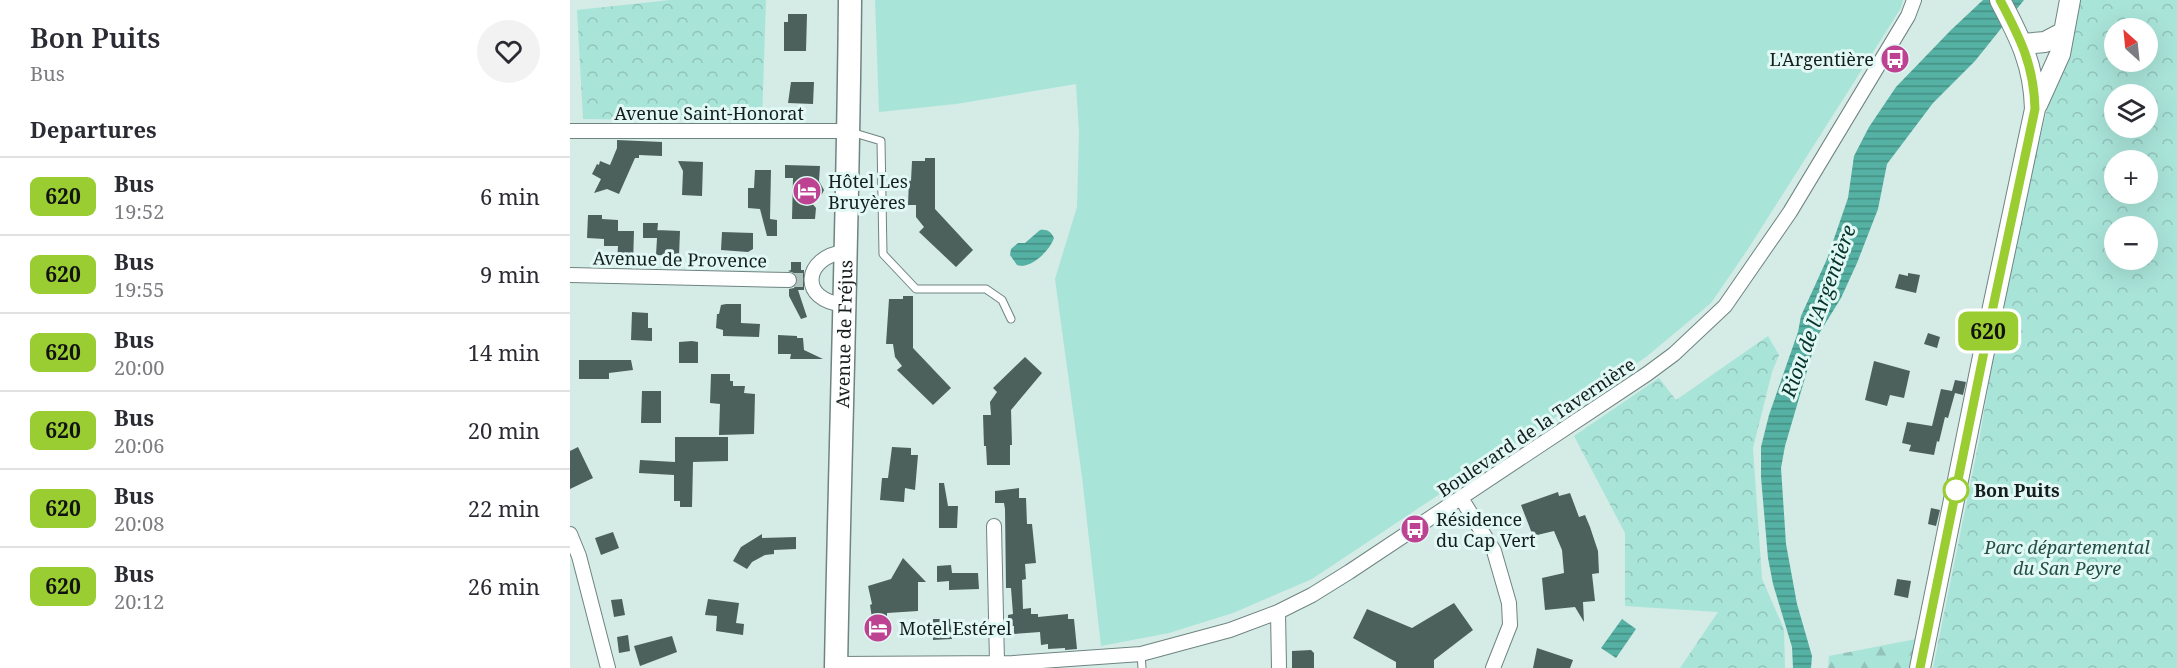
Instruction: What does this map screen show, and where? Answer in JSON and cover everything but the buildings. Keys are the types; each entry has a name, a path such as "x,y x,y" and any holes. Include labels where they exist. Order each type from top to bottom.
{"main road":[{"name":"Avenue de Fréjus","path":"836,666 846,305 850,0"},
{"path":"1920,668 2035,109 2035,83 2020,38 2000,0"},
{"path":"2035,109 2060,54 2070,0"},
{"path":"2020,38 2045,42 2064,32"}],"street":[{"name":"Boulevard de la Tavernière","path":"836,666 997,663 1013,665 1141,661 1278,612 1350,572 1647,374 1674,354 1725,306 1790,212 1908,16 1914,0"},
{"name":"Avenue Saint-Honorat","path":"570,130 848,131"},
{"path":"845,252 834,253 824,259 807,280 823,300 846,305"},
{"name":"Avenue de Provence","path":"570,275 789,280"},
{"path":"1461,498 1494,551 1509,603 1510,625 1493,668"},
{"path":"994,526 997,663"},
{"path":"570,534 579,556 608,668"},
{"path":"1278,612 1279,668"}],"lane":[{"path":"848,131 881,141 883,254 916,289 986,289 1002,300 1011,319"}],"green space":[{"path":"670,0 766,0 762,121 583,119 577,10"},
{"path":"875,0 1903,0 1901,8 1748,249 1711,303 1646,357 1312,579 1233,613 1169,633 1101,646 1082,477 1055,279 1077,207 1079,133 1076,84 956,104 879,112"},
{"name":"Parc départemental du San Peyre","path":"2080,0 2177,0 2177,668 1933,668 1979,441 2010,259 2055,77"},
{"path":"1768,336 1779,355 1772,372 1753,448 1762,579 1784,629 1785,668 1680,668 1718,612 1625,606 1625,533 1574,436 1659,378 1676,400"},
{"path":"1916,639 1911,668 1828,668 1829,656"}],"water":[{"name":"Riou de l'Argentière","path":"1983,0 2024,0 1975,61 1933,103 1887,164 1878,209 1857,263 1841,298 1817,337 1785,446 1781,468 1786,544 1797,604 1812,656 1811,668 1793,668 1792,647 1773,584 1768,558 1761,477 1761,447 1769,415 1798,332 1801,316 1827,259 1848,198 1854,156 1869,127 1896,87"},
{"path":"1040,230 1049,231 1054,238 1048,248 1034,262 1028,265 1017,265 1010,255 1011,249 1018,243 1025,243"},
{"path":"1622,619 1636,629 1616,658 1601,648"}],"tunnel":[{"path":"789,280 804,280"}],"bus line":[{"name":"620","path":"1920,668 2035,109 2035,83 2029,62 2017,32 2000,0"}],"place":[{"name":"L'Argentière","path":"1895,59"},
{"name":"Hôtel Les Bruyères","path":"807,191"},
{"name":"Bon Puits","path":"1956,490"},
{"name":"Résidence du Cap Vert","path":"1415,529"},
{"name":"Motel Estérel","path":"878,628"}]}
